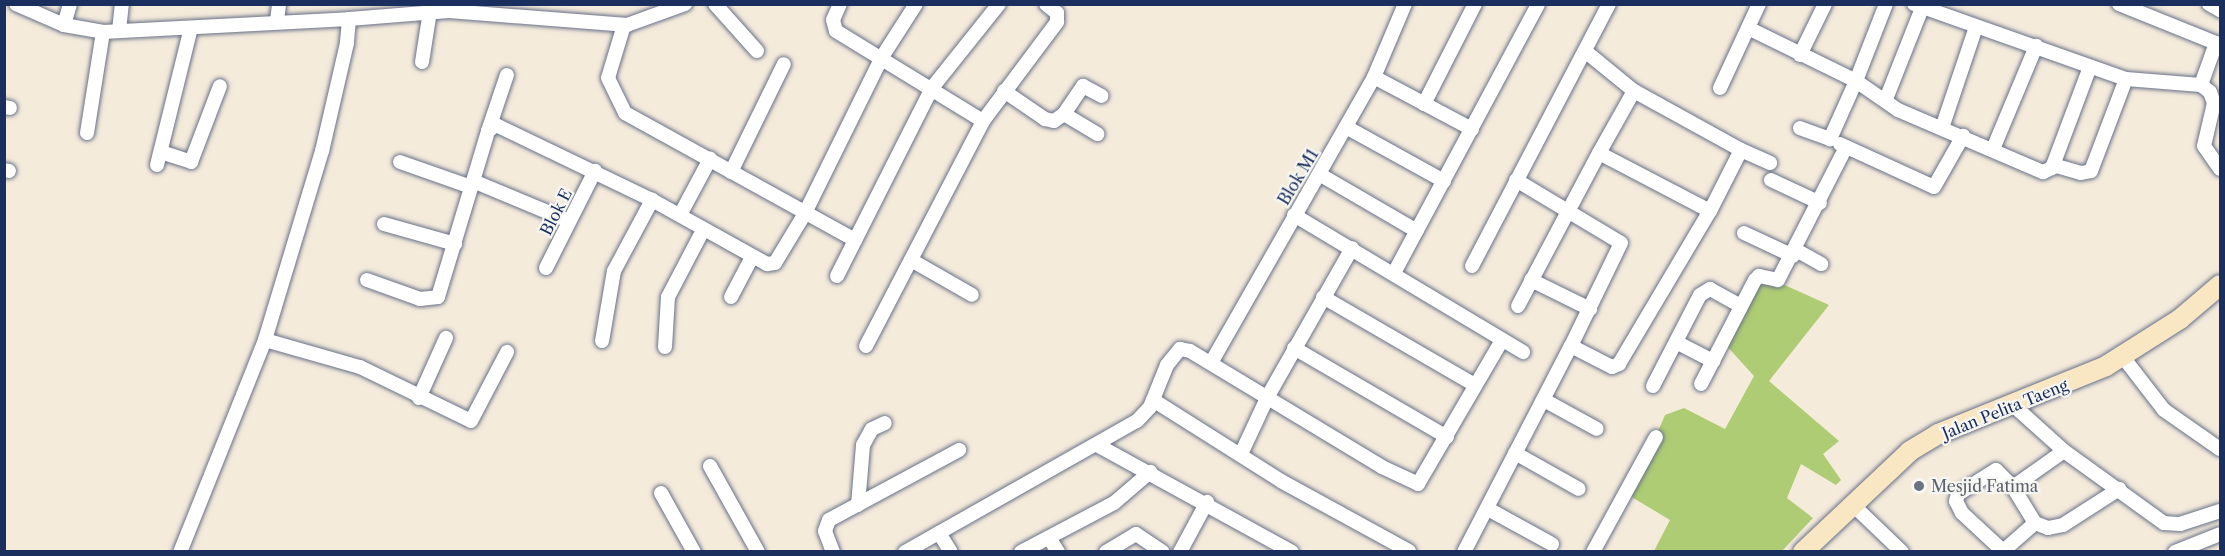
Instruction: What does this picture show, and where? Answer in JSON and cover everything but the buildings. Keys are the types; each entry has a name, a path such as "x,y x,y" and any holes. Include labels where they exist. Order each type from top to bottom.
{"street":[{"path":"16,4 64,25 103,32 277,21 349,19 430,11 624,25 685,4"},
{"path":"64,25 70,4"},
{"path":"119,31 122,4"},
{"path":"277,21 279,4"},
{"path":"715,4 757,51"},
{"path":"840,4 833,28 983,121"},
{"path":"488,131 500,125 652,200 752,257 775,263 804,215 882,57 916,4"},
{"path":"837,276 932,88 999,4"},
{"path":"866,346 983,121 1057,22 1057,13 1046,4"},
{"path":"1424,104 1475,4"},
{"path":"1394,273 1538,4"},
{"path":"1472,266 1609,4"},
{"path":"1720,88 1759,4"},
{"path":"1800,55 1825,4"},
{"path":"1830,139 1886,4"},
{"path":"2120,4 2218,44 2201,85"},
{"path":"2209,4 2220,10"},
{"name":"Blok M1","path":"1211,363 1374,77 1402,6"},
{"path":"1886,99 1918,6 2126,79 2201,85 2210,92 2214,103 2204,146 2220,169"},
{"path":"422,62 430,11"},
{"path":"180,552 265,340 325,141 347,43 349,19"},
{"path":"624,25 608,78 620,106 641,123 710,159 804,215 855,240"},
{"path":"1942,128 1976,27"},
{"path":"191,28 159,158 191,162 220,86"},
{"path":"1748,28 1856,81 1886,99 1898,110 2043,172 2050,171 2053,165 2090,67"},
{"path":"87,133 103,32"},
{"path":"1993,149 2036,46"},
{"path":"1586,51 1634,91 1741,150 1770,163"},
{"path":"731,172 784,64"},
{"path":"367,280 420,299 436,299 507,75"},
{"path":"1374,77 1472,129"},
{"path":"2053,165 2081,173 2091,171 2126,79"},
{"path":"1004,91 1048,120 1064,114 1083,86 1102,96"},
{"path":"1518,306 1567,210 1634,91"},
{"path":"1064,114 1096,134"},
{"path":"1346,127 1444,181"},
{"path":"1800,128 1830,139 1934,187 1963,136"},
{"path":"1701,384 1756,278 1778,280 1820,203 1846,147"},
{"path":"1571,346 1612,367 1618,364 1710,211 1741,150"},
{"path":"1599,153 1710,211"},
{"path":"680,215 710,159"},
{"path":"400,162 472,184 569,221"},
{"name":"Blok E","path":"546,268 595,171"},
{"path":"1319,174 1417,231"},
{"path":"1464,552 1590,309 1620,243 1516,180"},
{"path":"1771,180 1820,203"},
{"path":"602,341 614,271 652,200"},
{"path":"1294,215 1523,352"},
{"path":"384,224 455,244"},
{"path":"664,347 668,297 703,230"},
{"path":"1744,233 1821,264"},
{"path":"1241,454 1268,396 1352,248"},
{"path":"731,297 752,257"},
{"path":"911,261 972,295"},
{"path":"1531,280 1590,309"},
{"name":"Jalan Pelita Taeng","path":"1803,552 1910,451 1938,434 2013,405 2123,357 2180,319 2220,285"},
{"path":"1653,386 1706,290 1742,306"},
{"path":"1323,297 1475,385"},
{"path":"418,398 446,338"},
{"path":"265,340 340,360 471,422 507,352"},
{"path":"905,552 1100,446 1137,421 1153,400 1177,350 1184,349 1417,484 1425,477 1502,340"},
{"path":"1676,342 1713,361"},
{"path":"1294,348 1447,436"},
{"path":"2123,357 2164,410 2220,449"},
{"path":"1153,400 1281,481 1409,551"},
{"path":"1544,400 1597,429"},
{"path":"2013,405 2064,452 2164,523 2191,521 2220,511"},
{"path":"858,505 863,445 872,429 885,423"},
{"path":"1593,552 1656,437"},
{"path":"1100,446 1207,502 1292,552"},
{"path":"832,552 825,526 838,514 960,450"},
{"path":"2013,487 2064,452"},
{"path":"1515,453 1579,489"},
{"path":"710,466 758,552"},
{"path":"2035,522 2002,551 1962,513 1957,498 1996,470 2013,487 2035,522 2048,528 2064,525 2119,489"},
{"path":"1021,552 1114,502 1150,472"},
{"path":"661,493 694,552"},
{"path":"1180,552 1207,502"},
{"path":"1852,504 1902,552"},
{"path":"1488,508 1552,544"},
{"path":"2191,521 2220,533"},
{"path":"939,532 951,552"},
{"path":"2175,552 2220,533"},
{"path":"1106,552 1136,534 1162,552"},
{"path":"1049,538 1058,552"}],"green space":[{"path":"1758,273 1829,305 1769,381 1839,441 1823,454 1841,480 1836,485 1801,464 1787,498 1813,518 1782,551 1654,551 1670,520 1630,496 1665,415 1684,408 1725,429 1754,376 1724,343"}],"place":[{"name":"Mesjid Fatima","path":"1919,486"}]}
